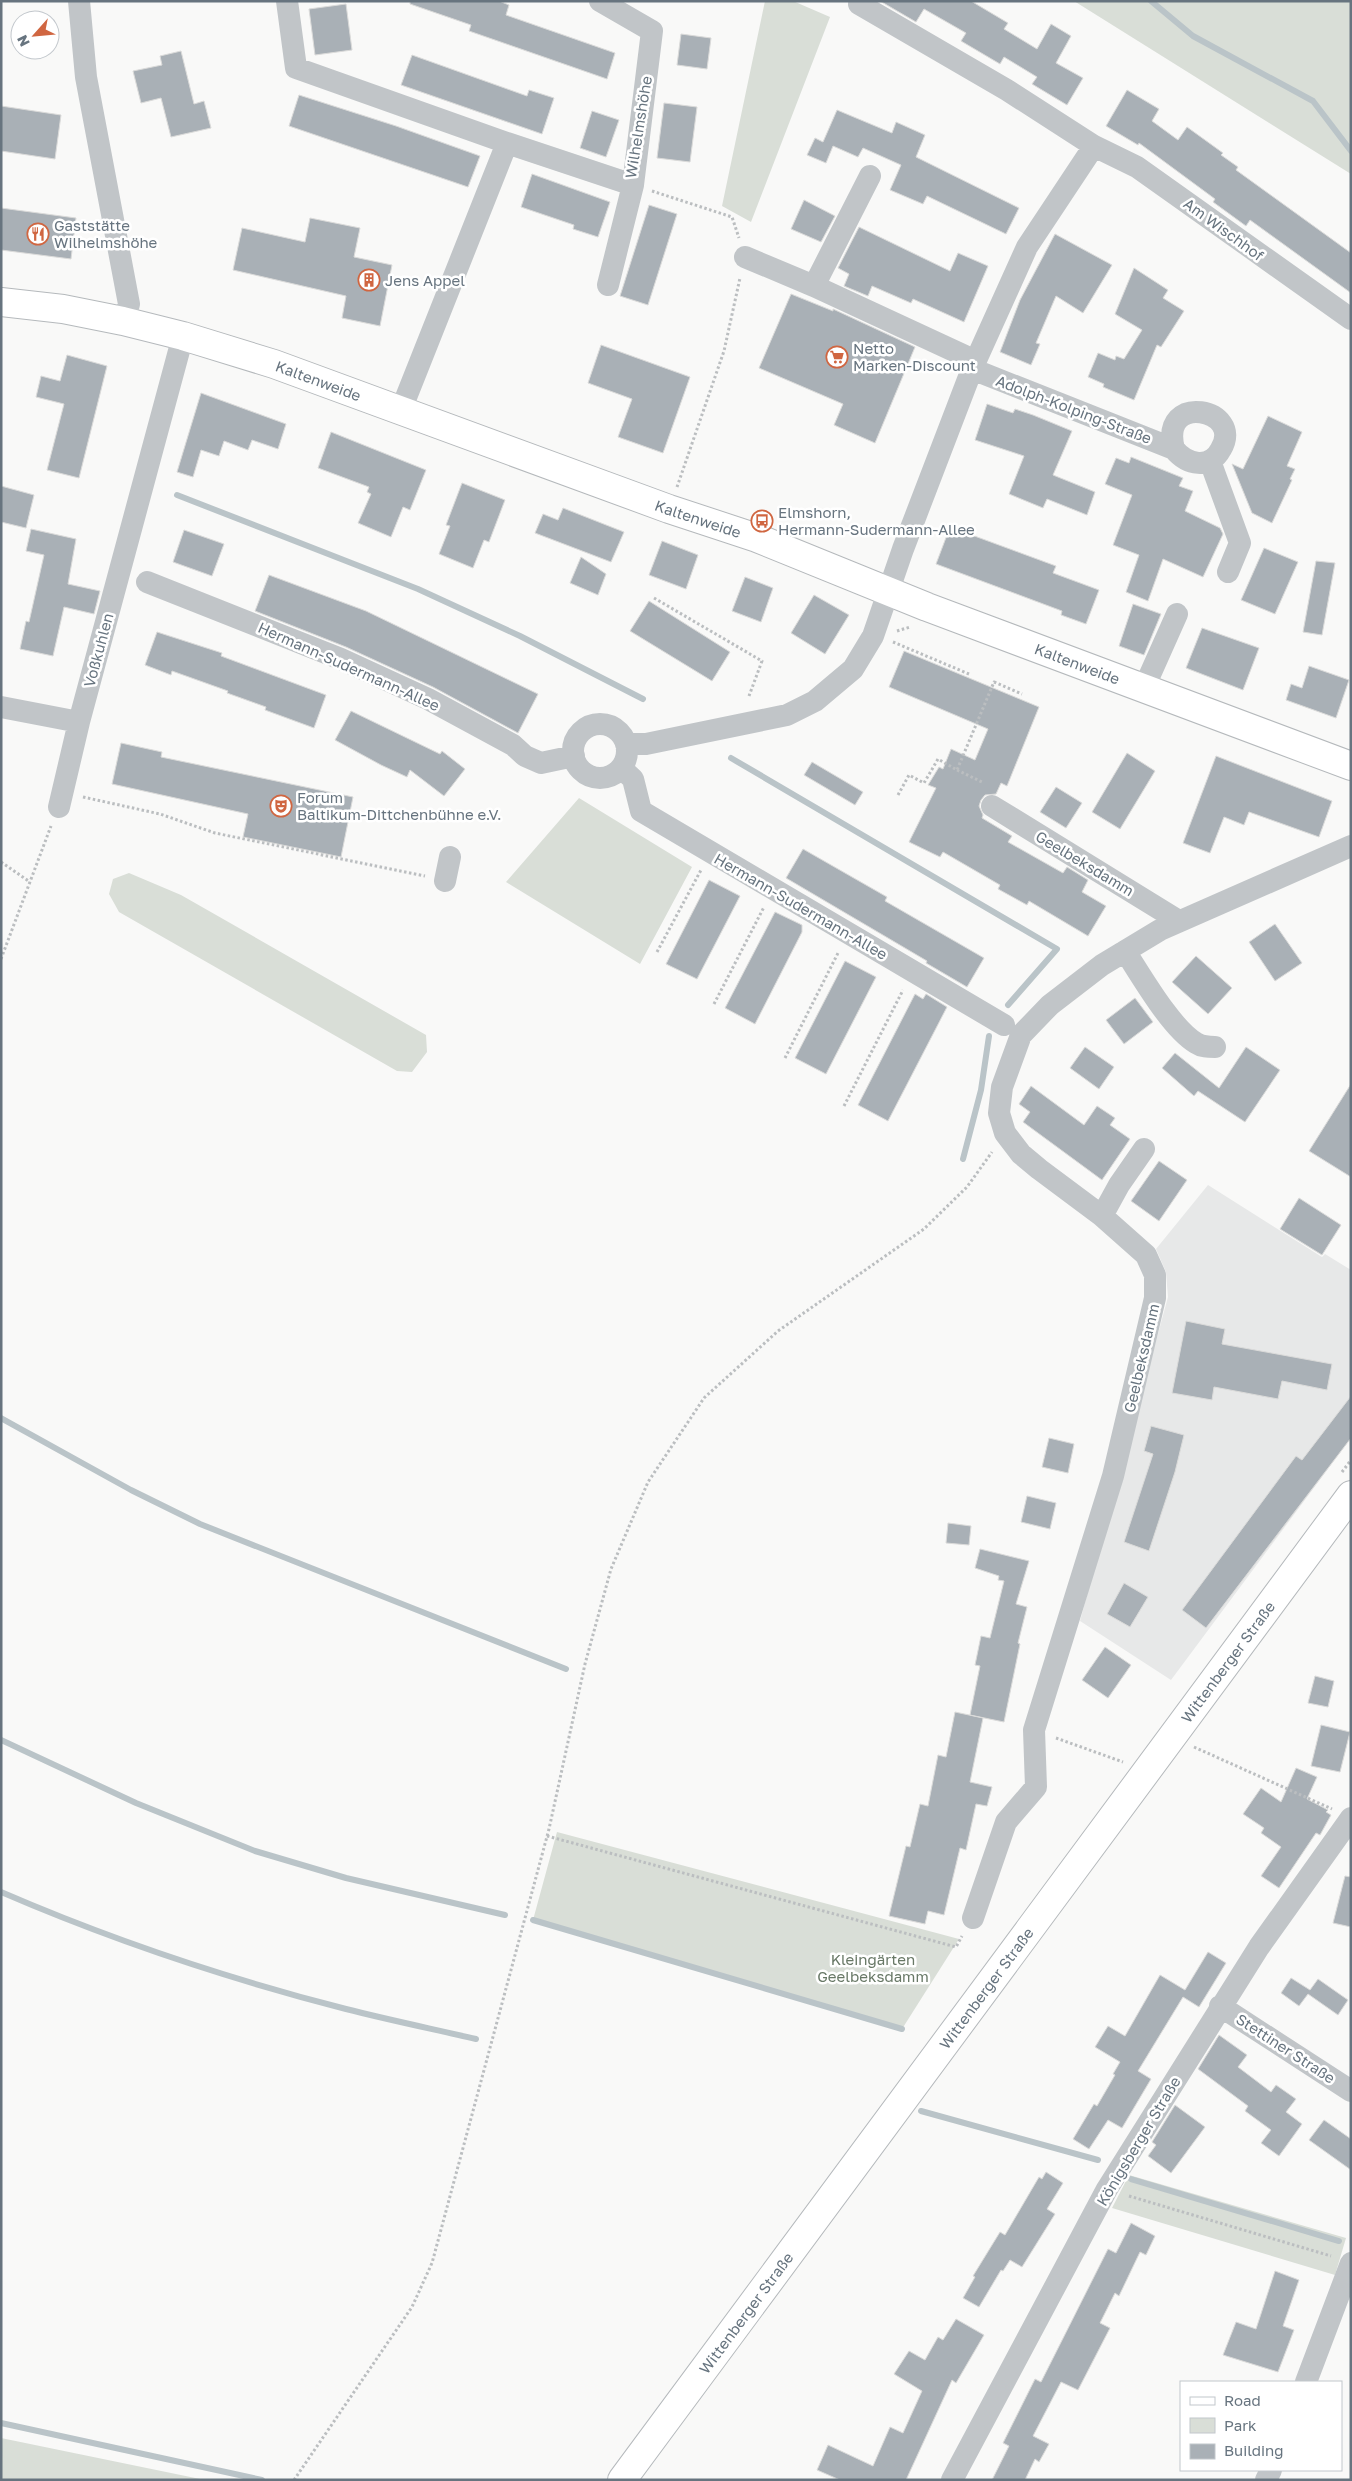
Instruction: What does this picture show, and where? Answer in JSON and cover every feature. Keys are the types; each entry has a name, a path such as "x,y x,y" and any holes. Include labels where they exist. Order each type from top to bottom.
{"main road":[{"name":"Kaltenweide","path":"1,302 63,309 123,321 182,336 274,364 669,509 757,538 890,592 1351,766"},
{"name":"Wittenberger Straße","path":"622,2480 896,2112 1098,1834 1173,1737 1351,1495"}],"street":[{"path":"80,1 86,77 129,304 123,321"},
{"name":"Wilhelmshöhe","path":"287,1 296,68 506,143 633,185 652,30 600,1"},
{"name":"Am Wischhof","path":"859,4 1006,90 1094,146 1137,167 1351,318"},
{"path":"401,410 506,143"},
{"path":"626,744 646,744 756,723 787,715 815,701 853,669 873,636 890,592 903,549 972,369 1028,247 1094,146"},
{"path":"814,286 870,176"},
{"path":"608,285 633,185"},
{"path":"745,256 965,356 972,369"},
{"name":"Voßkuhlen","path":"60,799 182,336"},
{"name":"Adolph-Kolping-Straße","path":"972,369 1174,449 1181,457 1190,462 1200,464 1210,461 1218,455 1224,446 1225,435 1222,425 1216,417 1207,412 1197,410 1187,413 1178,419 1173,428 1174,449"},
{"path":"1210,461 1240,543 1228,572"},
{"name":"Hermann-Sudermann-Allee","path":"147,582 341,660 428,699 512,745 525,756 541,763 574,756"},
{"path":"1144,688 1177,614"},
{"path":"1,707 79,722"},
{"path":"594,725 610,726 622,737 626,744 626,757 621,768 606,777 589,776 582,772 574,756 575,740 580,733 594,725"},
{"name":"Hermann-Sudermann-Allee","path":"621,768 633,779 641,812 1004,1025"},
{"name":"Geelbeksdamm","path":"992,806 1179,921"},
{"name":"Geelbeksdamm","path":"973,1918 1006,1822 1036,1788 1034,1730 1114,1476 1155,1298 1155,1275 1146,1255 1102,1216 1021,1154 1005,1133 999,1113 1002,1087 1020,1035 1050,1004 1102,965 1125,951 1179,921 1351,846"},
{"path":"445,881 450,858"},
{"path":"1125,951 1149,988 1183,1032 1197,1044 1207,1047 1215,1046"},
{"path":"1102,1216 1119,1185 1144,1149"},
{"name":"Königsberger Straße","path":"952,2480 1107,2189 1220,2006 1344,1814"},
{"name":"Stettiner Straße","path":"1220,2006 1351,2091"},
{"path":"1306,2381 1341,2260"}],"path":[{"path":"633,185 732,217 745,256 724,351 669,509"},
{"path":"654,598 762,661 749,696"},
{"path":"887,640 969,674"},
{"path":"957,770 994,682 1022,694"},
{"path":"898,795 909,774 924,783 938,760 984,783"},
{"path":"1,959 60,799 160,814 215,833 445,881"},
{"path":"657,952 710,854"},
{"path":"1,862 30,882"},
{"path":"714,1004 774,889"},
{"path":"785,1058 848,933"},
{"path":"844,1106 912,971"},
{"path":"294,2480 412,2306 432,2264 547,1836 585,1664 611,1569 648,1482 704,1398 778,1331 924,1229 967,1186 1005,1133"},
{"path":"1034,1730 1126,1763"},
{"path":"1173,1737 1344,1814"},
{"path":"547,1836 956,1947 973,1918"},
{"path":"1107,2189 1341,2260"}],"shaded area":[{"path":"1208,1185 1322,1257 1325,1254 1351,1270 1351,1438 1171,1680 1080,1621 1168,1297 1166,1272 1156,1249"}],"green space":[{"path":"765,1 793,1 830,17 751,222 722,206"},
{"path":"1074,1 1351,1 1351,174"},
{"path":"579,798 692,867 640,964 506,882"},
{"path":"129,873 181,895 426,1035 427,1052 412,1072 397,1071 119,912 109,894 113,879"},
{"name":"Kleingärten Geelbeksdamm","path":"557,1832 959,1939 902,2029 533,1920"},
{"path":"1129,2175 1346,2238 1335,2275 1112,2208"},
{"path":"1,2438 205,2480 1,2480"}],"building":[{"path":"410,1 499,1 509,5 506,15 615,53 607,79 469,31 471,25 410,4"},
{"path":"880,1 971,1 1008,23 1004,29 1037,49 1051,24 1071,36 1056,63 1083,78 1067,105 1032,84 1037,77 1004,57 1000,64 961,41 966,33 924,9 916,22"},
{"path":"346,4 352,50 315,55 309,9"},
{"path":"681,34 711,38 707,69 677,65"},
{"path":"181,51 194,104 204,101 211,128 171,137 161,98 141,103 133,71 162,65 160,56"},
{"path":"412,55 527,96 529,90 554,98 542,134 401,85"},
{"path":"1127,90 1159,109 1152,121 1178,140 1187,127 1223,153 1221,155 1238,167 1236,170 1351,253 1351,293 1250,220 1246,226 1213,202 1215,199 1139,143 1138,145 1106,126"},
{"path":"299,95 396,126 480,156 468,187 289,126"},
{"path":"664,103 697,107 690,162 657,158"},
{"path":"1,106 61,115 55,159 1,151"},
{"path":"837,110 892,133 896,122 925,135 916,157 1019,208 1006,234 927,196 923,204 890,190 901,165 863,148 858,157 833,146 826,163 807,155 815,138 823,142"},
{"path":"592,111 619,120 606,157 580,148"},
{"path":"532,174 610,202 598,237 573,229 574,225 521,207"},
{"path":"804,200 835,216 821,242 791,229"},
{"path":"649,205 677,214 648,305 620,296"},
{"name":"Gaststätte Wilhelmshöhe","path":"1,208 76,218 71,259 1,250"},
{"path":"310,218 360,228 354,257 392,265 380,326 342,318 346,296 233,270 242,228 305,242"},
{"path":"859,227 950,271 958,253 988,266 964,322 913,299 911,303 872,286 868,296 844,286 849,274 838,268"},
{"path":"1055,234 1112,265 1083,313 1056,296 1036,343 1040,344 1031,365 1000,352 1020,300"},
{"path":"1134,268 1168,290 1163,298 1184,311 1161,347 1157,345 1134,400 1103,387 1104,384 1088,377 1098,353 1115,360 1116,356 1124,359 1142,330 1115,314"},
{"name":"Netto Marken-Discount","path":"791,294 833,311 833,309 915,347 875,443 834,425 843,404 759,368"},
{"path":"601,345 690,377 663,453 618,437 632,399 588,383"},
{"path":"67,355 107,366 79,478 47,470 64,404 36,397 41,376 60,381"},
{"path":"201,393 286,424 278,449 252,440 248,450 224,441 219,456 201,450 193,477 177,472"},
{"path":"987,404 1013,413 1015,409 1072,431 1053,475 1095,492 1087,515 1047,499 1043,508 1009,494 1024,456 975,440"},
{"path":"1268,416 1302,432 1287,466 1295,469 1290,479 1292,480 1272,523 1252,513 1232,464 1243,469"},
{"path":"331,432 426,470 410,510 403,507 391,537 358,523 371,494 367,492 369,487 318,468"},
{"path":"1131,457 1183,478 1179,486 1193,491 1185,511 1220,528 1223,534 1203,577 1163,559 1148,601 1126,592 1139,555 1113,545 1132,495 1105,484 1116,458 1129,463"},
{"path":"462,483 505,500 489,542 484,540 473,568 439,554 450,526 446,525"},
{"path":"1,486 34,495 26,528 1,522"},
{"path":"563,508 624,532 611,562 535,533 543,514 558,520"},
{"path":"950,527 1056,566 1053,573 1099,590 1086,624 1061,615 1062,611 936,564"},
{"path":"31,529 76,539 68,584 100,591 94,614 64,607 53,656 20,649 26,621 29,622 44,555 26,551"},
{"path":"184,530 224,544 212,576 173,562"},
{"path":"662,541 698,555 686,589 649,575"},
{"path":"1264,548 1298,562 1275,614 1241,600"},
{"path":"581,557 606,574 598,595 570,583"},
{"path":"1316,561 1335,563 1322,635 1303,632"},
{"path":"269,575 366,611 538,694 518,733 433,687 346,647 255,611"},
{"path":"745,577 773,588 761,622 732,611"},
{"path":"814,595 849,615 825,654 791,633"},
{"path":"649,601 730,652 712,681 630,631"},
{"path":"1133,604 1161,614 1144,655 1119,646"},
{"path":"1202,628 1259,648 1243,690 1186,668"},
{"path":"157,632 222,653 221,656 326,695 314,728 265,710 266,707 227,693 228,691 172,671 171,675 145,665"},
{"path":"904,651 1039,707 1007,786 1001,783 996,794 985,795 979,806 983,815 982,818 1012,836 1008,842 1063,873 1067,867 1088,880 1082,892 1106,906 1088,936 1029,901 1027,905 998,889 1000,885 943,852 940,857 909,842 936,788 928,785 939,767 943,769 951,749 975,760 988,729 889,687"},
{"path":"1309,666 1349,680 1336,718 1286,700 1291,684 1302,688"},
{"path":"351,711 440,754 442,751 465,769 444,796 410,770 407,777 381,765 335,740"},
{"name":"Forum Baltikum-Dittchenbühne e.V.","path":"121,743 162,752 161,757 353,797 341,857 243,837 248,814 112,784"},
{"path":"1127,753 1155,771 1120,829 1092,812"},
{"path":"1216,756 1332,801 1319,837 1249,812 1244,825 1224,817 1210,853 1183,843"},
{"path":"812,762 863,792 855,805 804,775"},
{"path":"1056,787 1082,803 1066,828 1040,812"},
{"path":"803,849 887,897 885,901 984,958 967,987 926,963 927,961 786,878"},
{"path":"709,880 740,896 697,979 666,964"},
{"path":"775,912 802,925 802,932 755,1024 725,1008"},
{"path":"1275,924 1302,963 1275,981 1249,942"},
{"path":"1196,956 1232,988 1208,1014 1172,982"},
{"path":"845,961 876,977 826,1074 795,1058"},
{"path":"915,994 923,999 926,994 947,1007 888,1121 858,1105"},
{"path":"1135,998 1153,1022 1124,1044 1106,1020"},
{"path":"1085,1047 1114,1067 1099,1089 1070,1068"},
{"path":"1246,1047 1280,1070 1245,1122 1198,1091 1194,1096 1162,1068 1175,1053 1219,1088"},
{"path":"1351,1084 1351,1177 1309,1151"},
{"path":"1031,1086 1084,1125 1097,1106 1115,1118 1110,1125 1130,1139 1102,1180 1023,1122 1030,1112 1019,1104"},
{"path":"1159,1161 1187,1180 1159,1221 1131,1201"},
{"path":"1299,1198 1341,1225 1322,1255 1280,1229"},
{"path":"1186,1321 1225,1329 1222,1344 1332,1364 1327,1390 1282,1381 1278,1399 1214,1387 1212,1400 1172,1393"},
{"path":"1351,1396 1351,1438 1206,1628 1182,1610 1296,1456 1302,1460"},
{"path":"1151,1426 1184,1435 1175,1472 1149,1551 1124,1542 1153,1454 1144,1451"},
{"path":"1049,1438 1074,1444 1068,1473 1042,1467"},
{"path":"1027,1496 1056,1503 1050,1529 1021,1522"},
{"path":"948,1523 971,1526 969,1545 946,1543"},
{"path":"980,1549 1029,1561 1016,1604 1027,1607 1018,1643 1020,1644 1004,1722 970,1715 980,1666 975,1665 981,1636 990,1638 1004,1581 998,1580 999,1576 975,1568"},
{"path":"1124,1583 1148,1597 1130,1627 1107,1614"},
{"path":"1105,1647 1131,1665 1108,1698 1082,1680"},
{"path":"1315,1676 1334,1681 1328,1707 1308,1703"},
{"path":"955,1712 983,1718 970,1782 992,1787 987,1806 976,1804 966,1850 960,1848 944,1915 928,1911 925,1924 889,1916 906,1846 910,1847 920,1804 928,1806 938,1755 946,1757"},
{"path":"1321,1725 1350,1732 1340,1772 1311,1766"},
{"path":"1296,1768 1317,1777 1307,1799 1328,1810 1326,1812 1331,1815 1320,1835 1316,1833 1279,1888 1261,1876 1281,1847 1261,1833 1264,1828 1243,1814 1261,1788 1281,1802"},
{"path":"1345,1876 1351,1877 1351,1927 1333,1923"},
{"path":"1208,1952 1226,1963 1199,2007 1183,1997 1138,2071 1151,2079 1122,2128 1108,2120 1089,2149 1073,2139 1094,2104 1097,2106 1115,2075 1113,2074 1120,2062 1095,2047 1108,2026 1125,2036 1160,1975 1185,1990"},
{"path":"1291,1978 1310,1990 1318,1979 1348,2000 1338,2015 1308,1994 1299,2006 1281,1993"},
{"path":"1219,2035 1247,2055 1238,2067 1271,2092 1276,2085 1296,2099 1286,2112 1302,2124 1279,2156 1261,2143 1271,2130 1245,2111 1248,2106 1198,2069"},
{"path":"1175,2105 1205,2127 1171,2173 1148,2156 1156,2145 1152,2142"},
{"path":"1324,2120 1351,2139 1351,2170 1309,2140"},
{"path":"1046,2172 1063,2183 1047,2209 1055,2214 1022,2267 1010,2260 1003,2271 1001,2270 979,2307 963,2298 975,2277 973,2276 1000,2232 1005,2235 1039,2177 1042,2179"},
{"path":"1131,2223 1155,2236 1146,2255 1140,2252 1119,2296 1115,2293 1100,2323 1110,2328 1078,2390 1061,2382 1033,2436 1049,2444 1039,2462 1035,2459 1025,2480 992,2480 1009,2446 1003,2443 1035,2379 1041,2382 1108,2249 1116,2253"},
{"path":"1275,2271 1299,2280 1283,2326 1294,2330 1278,2372 1223,2355 1236,2322 1256,2329"},
{"path":"956,2319 984,2335 956,2383 952,2380 906,2480 840,2480 817,2470 828,2445 873,2466 890,2427 903,2433 922,2391 894,2374 909,2351 925,2360 938,2337 943,2340"}],"waterway":[{"path":"1151,1 1193,36 1313,101 1351,151"},
{"path":"177,495 418,589 520,636 643,699"},
{"path":"731,758 1057,949 1008,1005"},
{"path":"963,1159 981,1090 989,1036"},
{"path":"1,1418 131,1490 200,1524 566,1669"},
{"path":"1,1740 136,1803 255,1851 346,1878 505,1915"},
{"path":"1,1892 128,1942 258,1985 346,2009 476,2039"},
{"path":"533,1920 902,2029"},
{"path":"921,2111 1098,2160"},
{"path":"1131,2179 1339,2241"},
{"path":"1,2423 262,2480"}],"place":[{"name":"Gaststätte Wilhelmshöhe","path":"38,234"},
{"name":"Jens Appel","path":"369,280"},
{"name":"Netto Marken-Discount","path":"837,357"},
{"name":"Elmshorn, Hermann-Sudermann-Allee","path":"762,521"},
{"name":"Forum Baltikum-Dittchenbühne e.V.","path":"281,806"}]}
